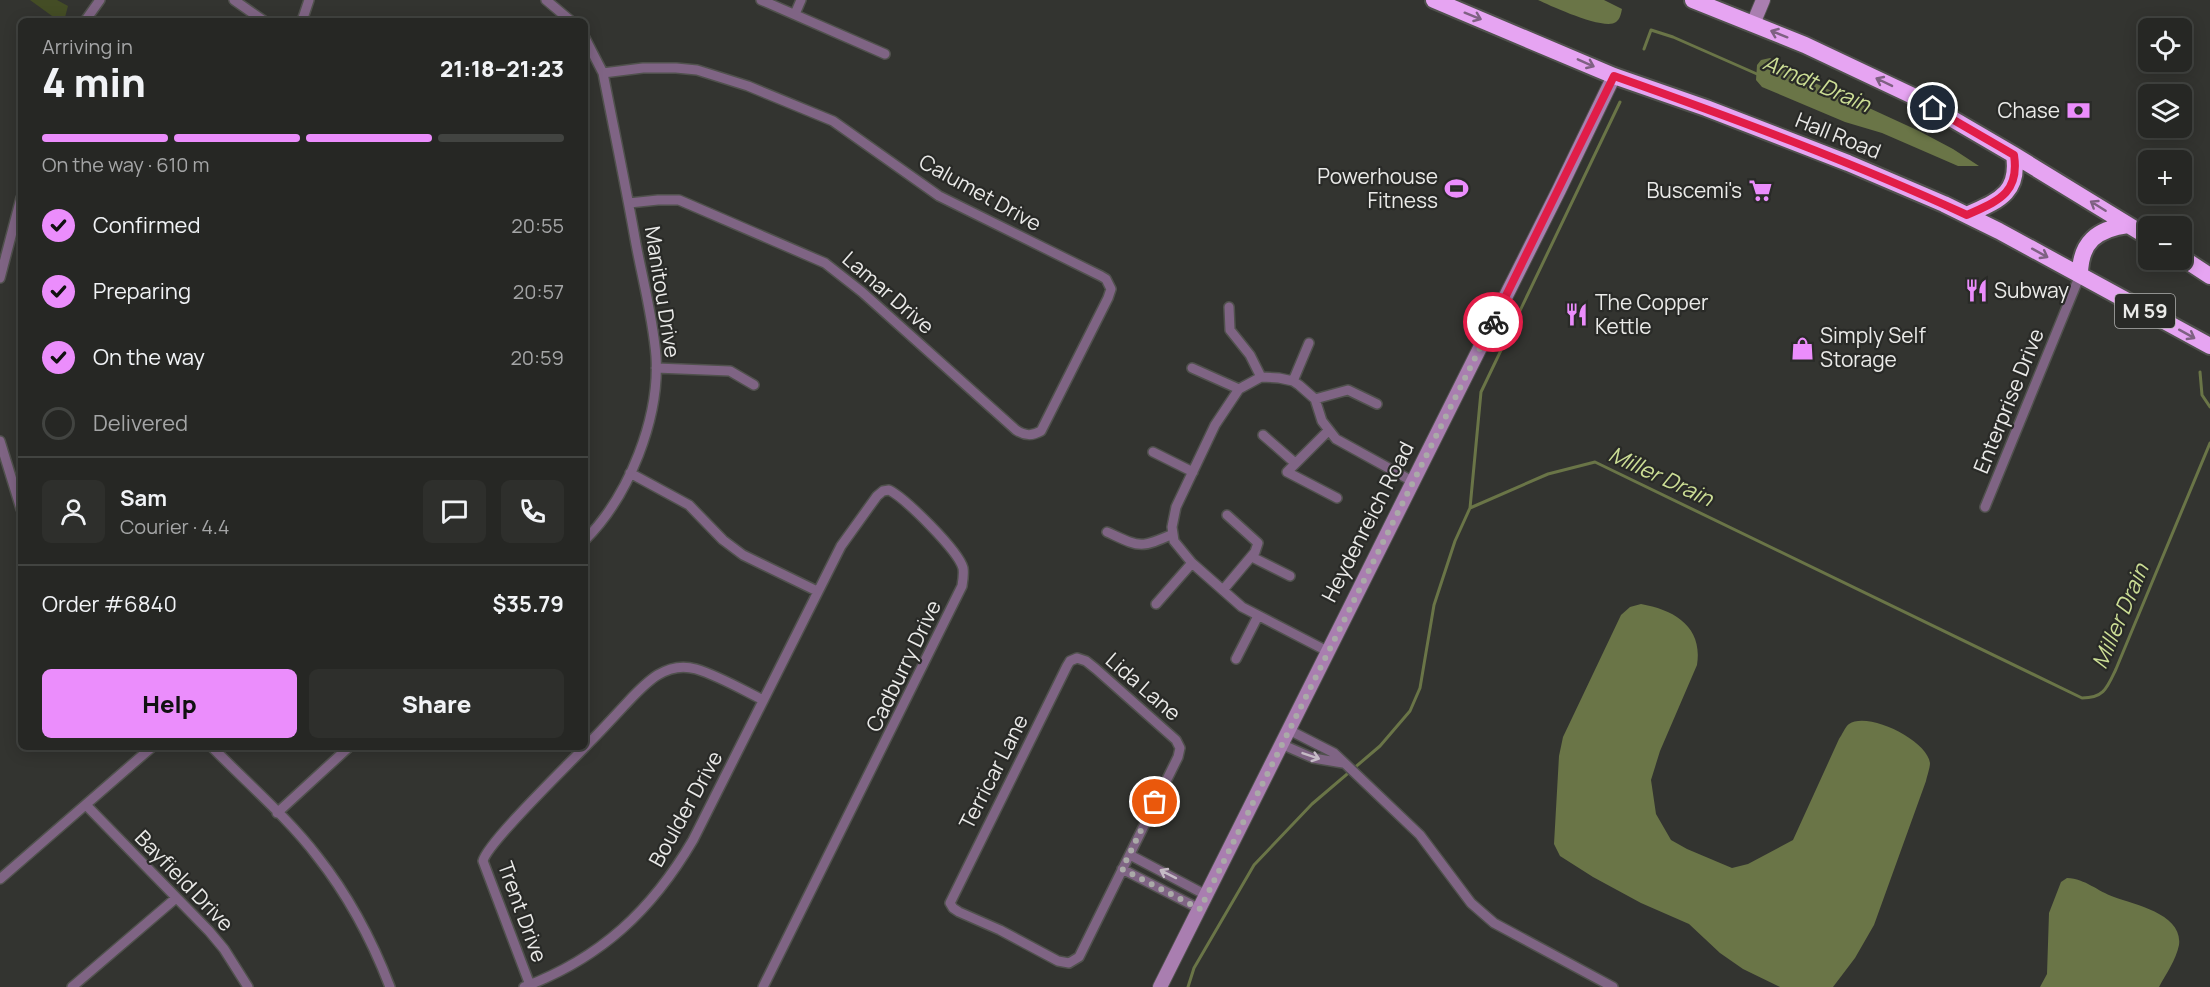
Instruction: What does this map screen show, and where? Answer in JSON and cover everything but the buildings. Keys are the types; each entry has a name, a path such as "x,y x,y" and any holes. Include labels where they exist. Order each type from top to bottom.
{"highway":[{"name":"Hall Road","path":"1434,0 1614,76 1706,108 1848,163 1967,215 2210,346"},
{"path":"1693,0 1805,45 1896,88 2014,155 2138,231"},
{"path":"1967,215 1994,202 2008,190 2016,167 2014,155"},
{"path":"2080,275 2080,263 2090,241 2103,230 2128,225"},
{"path":"2192,264 2210,276"}],"street":[{"path":"87,18 100,0"},
{"path":"234,0 260,18"},
{"path":"303,18 309,0"},
{"path":"546,0 567,18"},
{"path":"761,0 885,54"},
{"path":"795,14 801,0"},
{"path":"1753,24 1762,0"},
{"name":"Manitou Drive","path":"588,44 603,73 651,314 656,368 648,421 630,473 606,515 588,536"},
{"name":"Calumet Drive","path":"603,73 643,68 687,69 718,75 834,121 939,196 1106,279 1111,289 1108,298 1044,425 1041,430 1032,435"},
{"name":"Heydenreich Road","path":"1160,987 1614,76"},
{"name":"Lamar Drive","path":"628,203 679,200 825,263 862,292 1016,430 1021,434 1032,435"},
{"path":"1,271 18,209"},
{"name":"Enterprise Drive","path":"1984,507 2080,275"},
{"path":"1229,307 1230,330 1250,356 1261,377"},
{"path":"1293,381 1309,343"},
{"path":"656,368 730,371 754,385"},
{"path":"1192,368 1239,389"},
{"path":"1327,651 1242,607 1177,547 1173,534 1176,507 1215,425 1239,389 1261,377 1293,381 1315,399 1328,431 1345,446 1412,481"},
{"path":"1315,399 1348,390 1377,404"},
{"path":"1328,431 1287,472 1337,498"},
{"path":"1263,435 1295,463"},
{"path":"0,441 18,499"},
{"path":"1153,452 1193,472"},
{"path":"630,473 689,505 723,540 743,555 817,591"},
{"name":"Cadburry Drive","path":"763,987 953,608 962,586 963,568 953,550 895,493 889,490 877,496 841,546 817,591"},
{"path":"1223,590 1252,556 1258,543 1227,515"},
{"path":"1107,532 1132,543 1144,545 1173,534"},
{"path":"1252,556 1290,576"},
{"path":"1156,604 1192,563"},
{"name":"Boulder Drive","path":"527,986 562,971 612,938 633,921 658,893 693,840 817,591"},
{"path":"1236,659 1258,616"},
{"name":"Lida Lane","path":"1074,659 1086,661 1176,740 1180,748 1180,753 1130,855"},
{"name":"Terricar Lane","path":"1074,659 1067,666 950,903 959,912 1000,930 1058,961 1069,963 1078,957 1122,869"},
{"name":"Trent Drive","path":"588,744 643,686 668,670 694,668 763,700"},
{"path":"1289,730 1329,750 1420,835 1438,856 1462,892 1482,914 1505,930 1613,987"},
{"path":"1281,744 1313,758 1343,763"},
{"path":"0,879 149,750"},
{"path":"215,750 277,813 334,878 370,941 390,987"},
{"path":"277,813 346,750"},
{"name":"Trent Drive","path":"527,986 483,861 484,855 582,750"},
{"name":"Bayfield Drive","path":"86,805 224,949 248,987"},
{"path":"1200,909 1122,869 1130,855 1206,895"},
{"path":"72,987 176,898"}],"shaded area":[{"path":"30,0 57,0 68,6 65,18 55,18"},
{"path":"1538,0 1604,0 1622,9 1616,22 1610,24 1578,17"},
{"path":"1770,58 1806,79 1919,131 1979,166 1958,166 1882,133 1845,122 1762,87 1756,80 1757,65 1761,60"},
{"path":"1641,604 1675,616 1691,631 1696,640 1697,665 1660,751 1651,780 1656,814 1671,840 1687,849 1732,868 1748,864 1793,840 1839,739 1849,724 1869,721 1896,730 1919,745 1926,754 1930,763 1926,781 1874,925 1855,958 1833,987 1780,987 1743,969 1720,953 1689,924 1641,903 1560,856 1554,844 1559,756 1563,737 1621,615 1630,607"},
{"path":"2067,878 2080,881 2108,895 2156,912 2174,926 2178,934 2178,951 2159,987 2040,987 2047,974 2049,913 2061,882"}],"waterway":[{"name":"Arndt Drain","path":"1644,49 1651,30 1673,37 1757,74"},
{"name":"Miller Drain","path":"1188,987 1194,968 1254,865 1312,804 1380,746 1410,711 1420,688 1434,605 1455,541 1470,508 1481,392 1620,102"},
{"name":"Arndt Drain","path":"2200,372 2202,395 2210,407"},
{"name":"Miller Drain","path":"1470,508 1548,474 1595,462 2082,698 2089,698 2104,691 2113,676 2210,443"}],"way so far":[{"path":"1155,802 1122,869 1200,909 1401,502 1493,322"}],"place":[{"name":"Chase","path":"2078,111"},
{"name":"Powerhouse Fitness","path":"1456,189"},
{"name":"Buscemi's","path":"1760,191"},
{"name":"Subway","path":"1976,291"},
{"name":"The Copper Kettle","path":"1577,315"},
{"name":"Simply Self Storage","path":"1802,348"}],"route":[{"path":"1493,322 1614,76 1706,108 1848,163 1967,215 2002,198 2014,177 2016,167 2014,155 1933,108"}]}
